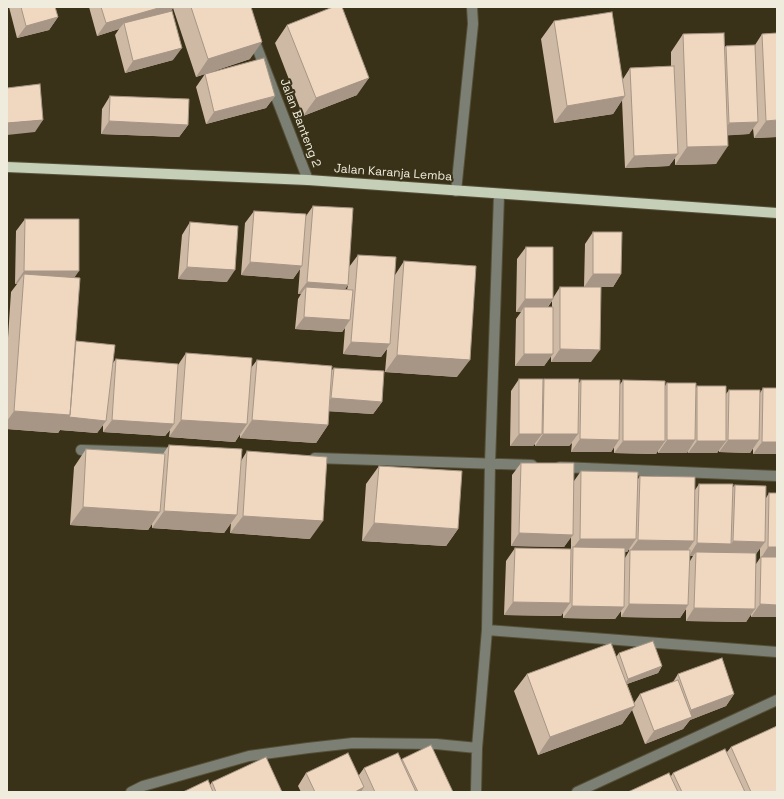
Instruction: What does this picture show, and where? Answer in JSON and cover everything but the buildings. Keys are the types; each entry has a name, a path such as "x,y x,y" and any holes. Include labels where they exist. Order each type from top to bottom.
{"main road":[{"name":"Jalan Karanja Lemba","path":"7,167 308,180 777,214"}],"street":[{"path":"456,191 462,147 473,24 472,7"},
{"name":"Jalan Banteng 2","path":"249,27 308,180"},
{"path":"476,792 477,748 487,630 490,464 499,195"},
{"path":"81,450 183,453"},
{"path":"301,457 777,476"},
{"path":"487,630 777,652"},
{"path":"577,792 777,700"},
{"path":"131,792 143,786 249,756 308,748 353,743 436,744 477,748"}]}
